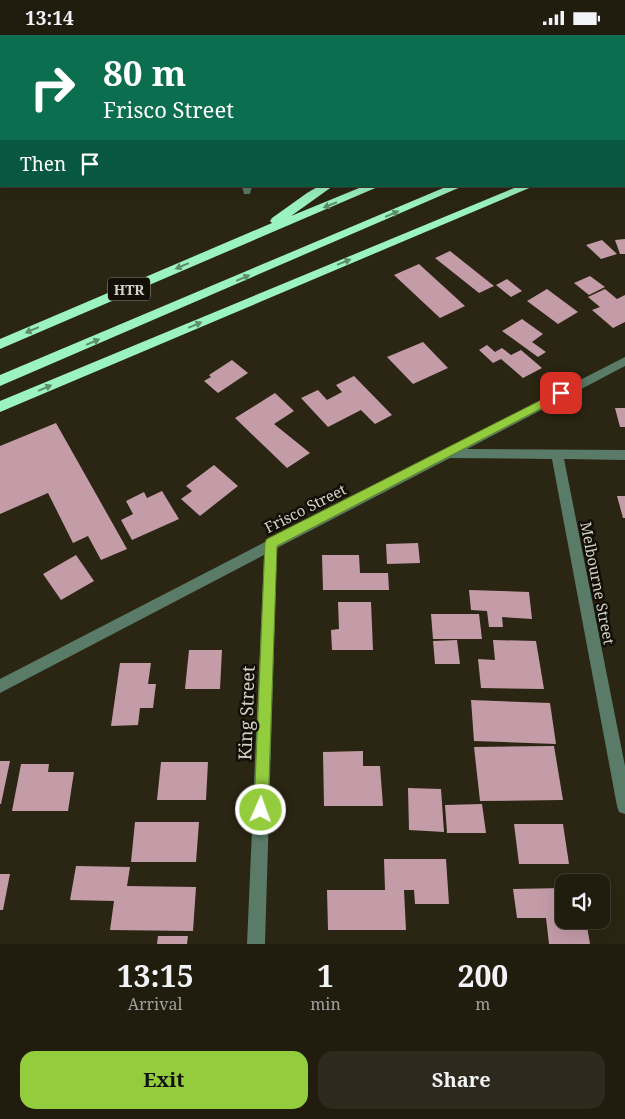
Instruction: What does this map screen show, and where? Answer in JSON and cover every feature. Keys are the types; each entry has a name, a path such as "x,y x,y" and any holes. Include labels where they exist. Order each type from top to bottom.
{"highway":[{"path":"258,233 311,195 326,187"},
{"path":"258,233 373,187"},
{"path":"0,381 456,187"},
{"path":"0,407 302,279 527,187"},
{"path":"505,197 536,187"},
{"name":"HTR","path":"0,344 258,233"}],"street":[{"name":"Frisco Street","path":"0,685 625,361"},
{"path":"449,453 625,455"},
{"name":"Melbourne Street","path":"557,455 625,806"},
{"name":"King Street","path":"256,944 271,543"}],"building":[{"path":"625,239 625,254 620,254 615,240"},
{"path":"602,240 617,254 601,259 586,245"},
{"path":"450,251 494,286 479,293 435,258"},
{"path":"419,264 465,306 440,318 394,275"},
{"path":"590,276 605,287 589,295 574,283"},
{"path":"507,279 522,291 511,297 496,285"},
{"path":"547,289 578,312 558,324 527,301"},
{"path":"605,289 617,299 625,295 625,322 613,328 592,310 600,307 588,297"},
{"path":"522,319 543,334 532,342 546,352 538,357 502,331"},
{"path":"423,342 448,368 413,384 387,357"},
{"path":"487,345 495,352 502,348 511,355 521,350 542,368 523,378 501,359 493,363 479,350"},
{"path":"232,360 248,373 218,393 204,381 211,377 209,375"},
{"path":"354,376 392,415 375,424 361,410 328,427 301,398 318,390 327,400 342,392 336,385"},
{"path":"275,393 294,411 274,424 310,453 287,468 235,418"},
{"path":"615,408 625,408 625,427 620,427"},
{"path":"56,423 127,549 101,560 88,536 73,543 48,493 0,514 0,446"},
{"path":"214,465 238,486 200,516 181,499 192,491 186,486"},
{"path":"162,491 179,519 132,540 121,520 133,514 126,501 144,492 147,498"},
{"path":"617,496 625,496 625,518 623,518"},
{"path":"418,543 420,563 387,564 386,544"},
{"path":"76,555 94,581 61,600 43,574"},
{"path":"322,555 359,555 360,573 388,573 389,590 323,590"},
{"path":"469,590 529,592 532,619 502,617 503,627 489,627 487,611 471,610"},
{"path":"338,602 371,602 373,650 332,650 331,630 339,629"},
{"path":"431,614 479,614 482,639 433,639"},
{"path":"457,640 460,664 435,664 433,641"},
{"path":"493,640 536,641 544,689 481,688 478,659 495,660"},
{"path":"189,650 222,650 220,689 185,689"},
{"path":"120,663 151,663 148,684 156,684 153,708 140,708 138,725 111,726"},
{"path":"471,700 550,703 556,744 474,741"},
{"path":"554,746 563,800 480,801 474,747"},
{"path":"363,751 363,766 380,766 383,806 324,806 323,752"},
{"path":"0,761 10,761 1,804 0,804"},
{"path":"161,762 208,762 206,800 157,800"},
{"path":"21,764 49,764 48,772 74,772 68,811 12,811"},
{"path":"408,788 441,789 444,832 409,830"},
{"path":"482,804 486,833 447,833 445,805"},
{"path":"135,822 199,822 196,862 131,862"},
{"path":"514,824 563,824 569,864 519,864"},
{"path":"384,859 446,859 449,904 415,904 414,890 404,890 406,930 328,930 327,890 385,890"},
{"path":"76,866 130,867 127,886 196,887 193,931 110,930 114,901 70,900"},
{"path":"0,874 10,874 3,910 0,910"},
{"path":"555,888 555,929 588,929 590,944 549,944 546,918 517,918 513,889"},
{"path":"158,936 188,936 187,944 157,944"}],"route":[{"path":"261,810 271,543 449,453 561,393"}]}
